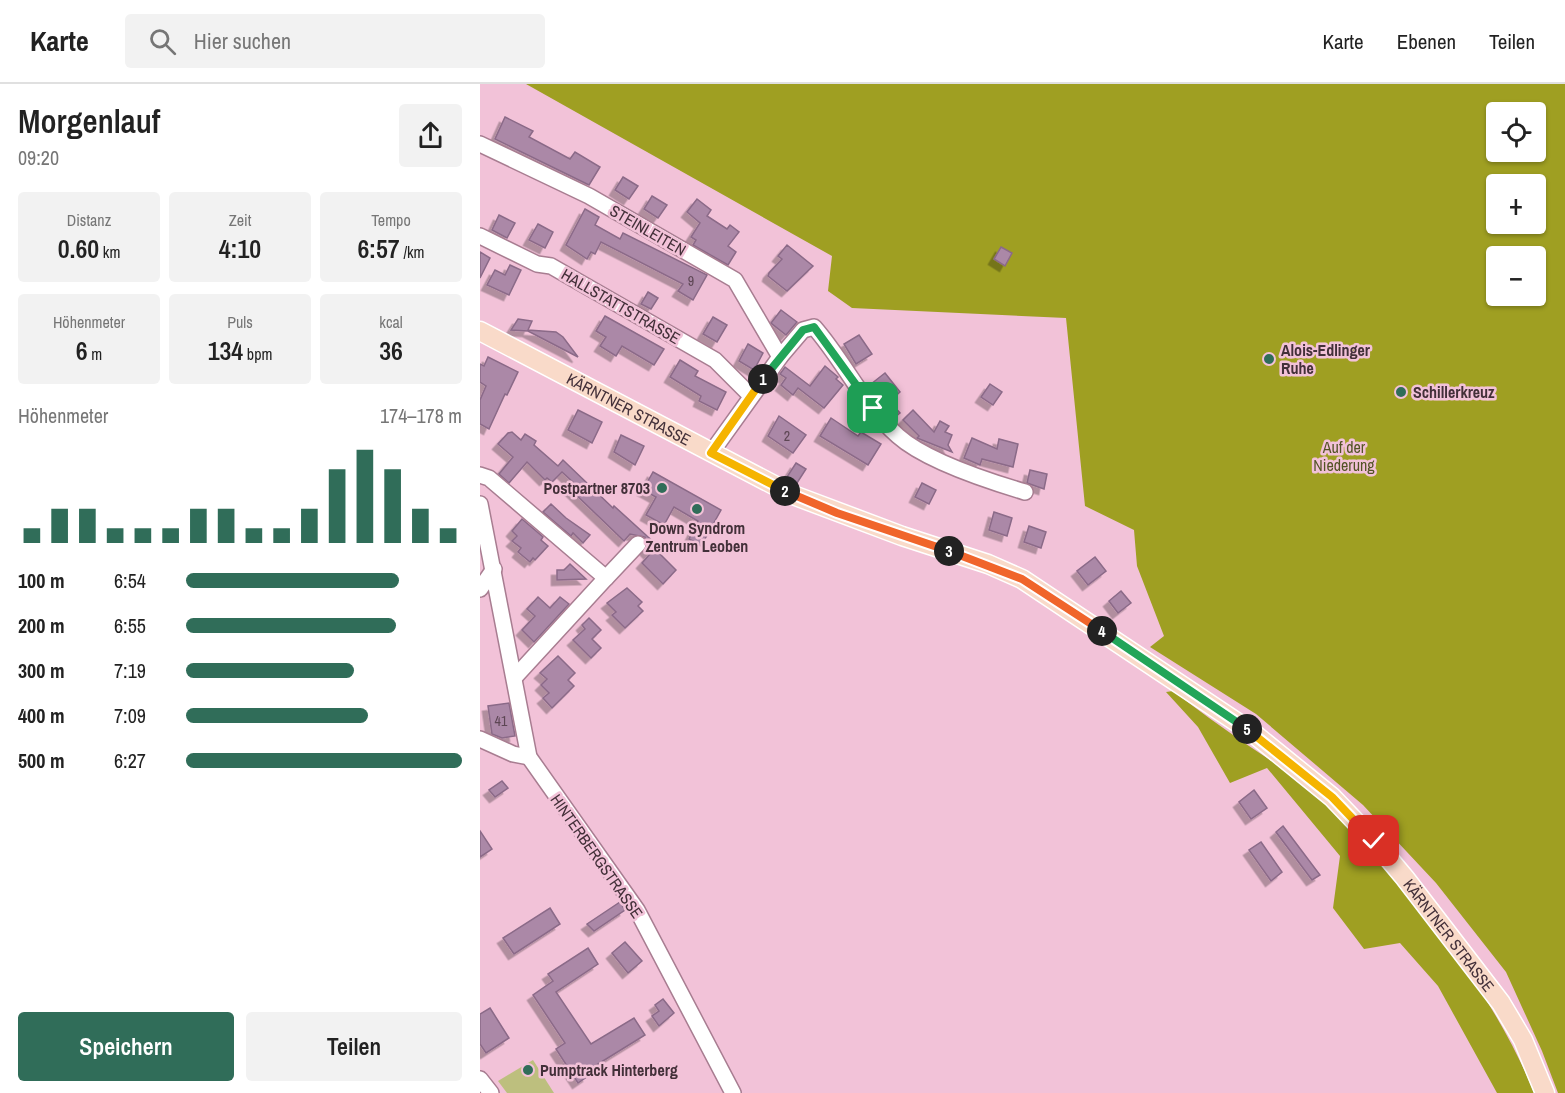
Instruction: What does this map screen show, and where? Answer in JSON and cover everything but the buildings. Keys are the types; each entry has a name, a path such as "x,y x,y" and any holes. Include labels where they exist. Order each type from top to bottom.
{"main road":[{"name":"KÄRNTNER STRASSE","path":"480,331 803,499 902,536 988,564 1022,579 1285,757 1332,797 1374,841 1453,939 1501,1003 1523,1040 1545,1093"}],"street":[{"name":"STEINLEITEN","path":"480,144 589,196 735,280 780,357"},
{"name":"HALLSTATTSTRASSE","path":"480,236 537,264 551,266 715,360 751,396"},
{"path":"711,453 780,357 803,330 814,327 873,408 898,436 920,452 1025,492"},
{"path":"480,475 489,478 606,578"},
{"name":"HINTERBERGSTRASSE","path":"480,504 529,757 637,910 733,1093"},
{"path":"515,677 638,544"},
{"path":"480,589 494,569"},
{"path":"480,739 513,754 529,757"},
{"path":"480,1079 491,1093"}],"green space":[{"name":"Auf der Niederung","path":"526,84 1565,84 1565,1093 1558,1093 1542,1051 1506,972 1436,883 1363,805 1256,714 1150,647 1164,636 1137,566 1134,530 1085,506 1066,318 852,308 828,291 832,256"},
{"path":"1173,691 1305,785 1376,855 1408,892 1468,972 1517,1054 1534,1093 1497,1093 1438,986 1400,943 1364,949 1333,908 1340,856 1267,768 1230,783 1198,727 1166,692"},
{"name":"Pumptrack Hinterberg","path":"533,1060 554,1093 507,1093 498,1081"}],"place":[{"name":"Alois-Edlinger Ruhe","path":"1269,359"},
{"name":"Schillerkreuz","path":"1401,392"},
{"name":"Postpartner 8703","path":"662,488"},
{"name":"Down Syndrom Zentrum Leoben","path":"697,509"},
{"name":"Pumptrack Hinterberg","path":"528,1070"}],"route":[{"path":"873,408 823,337 814,327 803,330 780,357 711,453 793,495 837,513 1005,570 1022,579 1253,733 1332,797 1374,841"}]}
